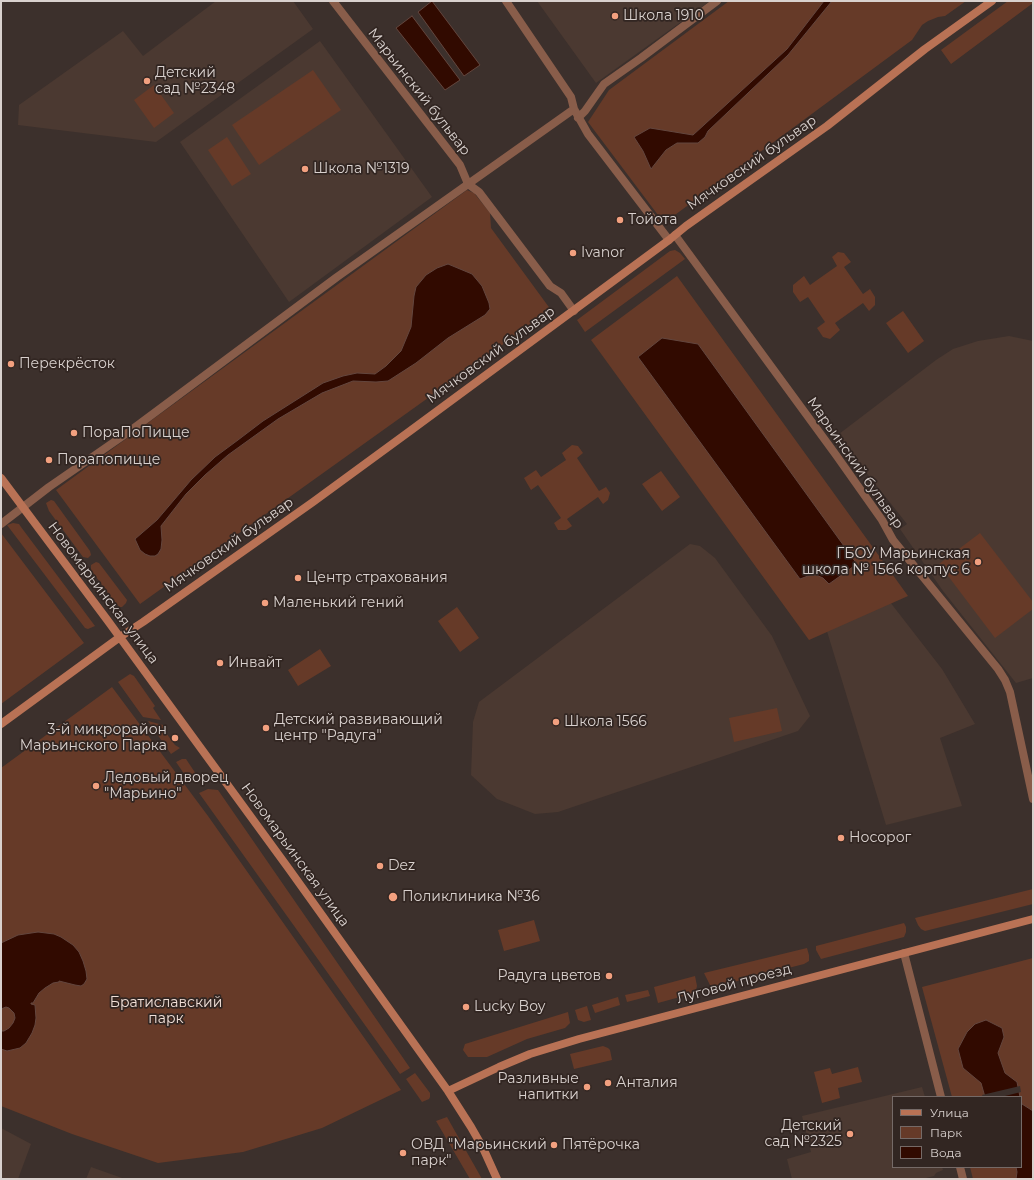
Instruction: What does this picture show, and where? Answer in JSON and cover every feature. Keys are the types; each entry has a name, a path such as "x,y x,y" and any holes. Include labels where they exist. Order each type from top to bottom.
{"street":[{"name":"Марьинский бульвар","path":"333,1 460,165 468,184 479,192 550,286 561,293 574,311"},
{"name":"Марьинский бульвар","path":"506,1 572,97 574,110 588,134 672,238 836,455 882,520 893,540 998,669 1010,692 1033,799"},
{"path":"578,118 585,112 604,84 717,1"},
{"name":"Мячковский бульвар","path":"1,724 120,637 313,502 574,311 686,226 827,126 925,49 992,1"},
{"path":"1,524 49,487 130,431 337,277 574,110"},
{"name":"Новомарьинская улица","path":"1,478 120,637 448,1091 483,1148 497,1179"},
{"name":"Луговой проезд","path":"448,1091 530,1054 579,1039 1033,919"},
{"path":"904,953 941,1096"},
{"path":"960,1168 963,1179"}],"shaded area":[{"name":"Детский сад №2348","path":"216,1 293,1 313,29 156,142 18,125 19,105 123,31 143,56"},
{"path":"537,1 710,1 596,83"},
{"name":"Школа №1319","path":"320,41 432,197 289,302 180,142"},
{"path":"1009,336 1033,341 1033,678 1016,683 943,591 900,529 907,524 865,471 839,434 936,360 953,349 978,341"},
{"path":"690,544 700,546 715,558 772,636 810,716 798,731 558,812 535,814 497,799 471,775 473,722 479,702"},
{"path":"890,602 942,669 975,724 940,738 962,806 886,825 826,628"},
{"name":"Детский сад №2325","path":"922,1087 925,1096 892,1096 892,1168 942,1168 943,1170 936,1173 934,1176 922,1179 792,1179 787,1159 811,1152 802,1116"},
{"path":"1,1128 31,1144 18,1179 1,1179"},
{"path":"91,1167 125,1179 86,1179"}],"green space":[{"path":"729,1 966,1 945,16 938,17 922,25 912,40 664,223 588,122 609,90"},
{"path":"1008,1 1033,1 1033,3 951,64 941,50"},
{"path":"313,70 341,110 259,165 232,125"},
{"path":"154,85 174,113 154,128 134,100"},
{"path":"227,137 251,174 232,186 208,150"},
{"path":"467,190 474,193 490,213 491,228 551,310 140,604 56,490"},
{"path":"675,250 685,259 585,332 577,320 670,251"},
{"path":"838,252 844,253 851,262 844,267 863,294 870,289 875,297 875,305 869,311 863,303 835,323 840,330 830,339 823,337 817,328 825,322 808,297 800,302 793,292 793,285 804,276 810,285 837,266 832,257"},
{"path":"677,276 908,596 809,640 591,340"},
{"path":"903,311 924,341 908,353 886,323"},
{"path":"572,445 578,446 583,453 577,458 599,491 606,487 610,493 608,500 603,504 598,497 567,519 572,526 566,530 558,530 554,523 561,518 538,485 531,490 524,478 536,470 541,477 566,460 562,453"},
{"path":"661,471 680,497 662,511 642,484"},
{"path":"51,500 54,501 90,551 91,555 88,558 83,557 49,511 46,503"},
{"path":"13,523 19,524 95,626 88,629 85,628 7,525"},
{"path":"1,533 84,643 1,704"},
{"path":"980,533 1033,602 1033,609 995,638 939,564"},
{"path":"96,562 99,563 127,600 122,607 116,604 91,570 91,565"},
{"path":"457,607 479,638 460,652 438,621"},
{"path":"320,649 331,666 298,686 288,670"},
{"path":"130,674 134,676 155,706 153,708 161,720 143,717 118,682"},
{"name":"Братиславский парк","path":"112,687 208,816 401,1090 322,1128 243,1152 158,1163 72,1134 1,1106 1,768"},
{"path":"777,708 782,731 734,742 729,718"},
{"path":"148,721 163,725 167,730 166,733 175,745 180,748 171,754"},
{"path":"186,759 196,774 192,780 189,781 176,762"},
{"path":"208,789 218,790 410,1068 400,1074 199,793"},
{"path":"1033,889 1033,904 925,931 921,929 915,918"},
{"path":"534,920 540,941 504,951 498,930"},
{"path":"904,923 906,932 904,937 821,959 816,950 816,946"},
{"path":"807,948 809,961 804,964 714,987 710,985 704,973"},
{"path":"1033,958 1033,1179 973,1179 970,1168 1022,1168 1022,1096 952,1096 922,987"},
{"path":"695,976 697,986 696,990 691,994 658,1003 654,987"},
{"path":"648,990 650,996 627,1002 625,995"},
{"path":"618,997 620,1005 595,1013 592,1005"},
{"path":"587,1006 591,1020 584,1022 578,1020 575,1010"},
{"path":"568,1012 570,1023 565,1028 527,1039 487,1057 468,1057 463,1050 465,1044"},
{"path":"603,1046 610,1050 612,1060 574,1069 570,1054"},
{"path":"858,1067 862,1082 838,1088 840,1098 822,1103 814,1072 830,1068 832,1074"},
{"path":"415,1073 430,1093 429,1099 422,1102 406,1079"},
{"path":"447,1117 482,1179 470,1179 436,1121"}],"water":[{"path":"432,1 480,65 464,76 418,12"},
{"path":"824,1 832,1 788,55 708,131 705,137 698,143 677,143 666,150 651,169 643,151 634,137 650,128 693,135 787,49"},
{"path":"412,16 460,80 445,90 396,28"},
{"path":"448,264 472,274 482,286 490,309 485,315 448,338 416,363 388,381 353,381 322,393 278,419 228,455 186,494 161,526 162,540 161,549 158,554 155,556 150,556 140,550 135,539 157,520 191,480 215,457 263,421 323,383 357,373 375,374 386,366 401,351 411,327 416,287 426,275 437,268"},
{"path":"662,338 698,344 857,564 829,584 823,578 816,575 800,579 638,357"},
{"path":"38,932 54,934 73,945 79,952 83,961 87,979 81,986 59,981 53,983 39,993 33,1003 31,1003 35,1005 36,1018 32,1033 26,1043 20,1048 7,1051 1,1049 1,1031 9,1028 15,1018 14,1013 9,1008 6,1007 1,1009 1,943 18,935"},
{"path":"986,1020 1002,1028 1004,1037 998,1053 1005,1073 1017,1082 1020,1096 985,1096 981,1083 963,1068 958,1049 967,1032 975,1024"},
{"path":"1022,1104 1033,1111 1033,1179 1016,1179 1016,1168 1022,1168"}],"pier":[{"path":"1020,1086 1021,1092 1005,1096 982,1095"}],"place":[{"name":"Школа 1910","path":"615,16"},
{"name":"Детский сад №2348","path":"147,81"},
{"name":"Школа №1319","path":"305,169"},
{"name":"Тойота","path":"620,220"},
{"name":"Ivanor","path":"573,253"},
{"name":"Перекрёсток","path":"11,364"},
{"name":"ПораПоПицце","path":"74,433"},
{"name":"Порапопицце","path":"49,460"},
{"name":"ГБОУ Марьинская школа № 1566 корпус 6","path":"978,562"},
{"name":"Центр страхования","path":"298,578"},
{"name":"Маленький гений","path":"265,603"},
{"name":"Инвайт","path":"220,663"},
{"name":"Школа 1566","path":"556,722"},
{"name":"Детский развивающий центр \"Радуга\"","path":"266,728"},
{"name":"3-й микрорайон Марьинского Парка","path":"175,738"},
{"name":"Ледовый дворец \"Марьино\"","path":"96,786"},
{"name":"Носорог","path":"841,838"},
{"name":"Dez","path":"380,866"},
{"name":"Поликлиника №36","path":"393,897"},
{"name":"Радуга цветов","path":"609,976"},
{"name":"Lucky Boy","path":"466,1007"},
{"name":"Анталия","path":"608,1083"},
{"name":"Разливные напитки","path":"587,1087"},
{"name":"Детский сад №2325","path":"850,1134"},
{"name":"Пятёрочка","path":"554,1145"},
{"name":"ОВД \"Марьинский парк\"","path":"403,1153"}]}
